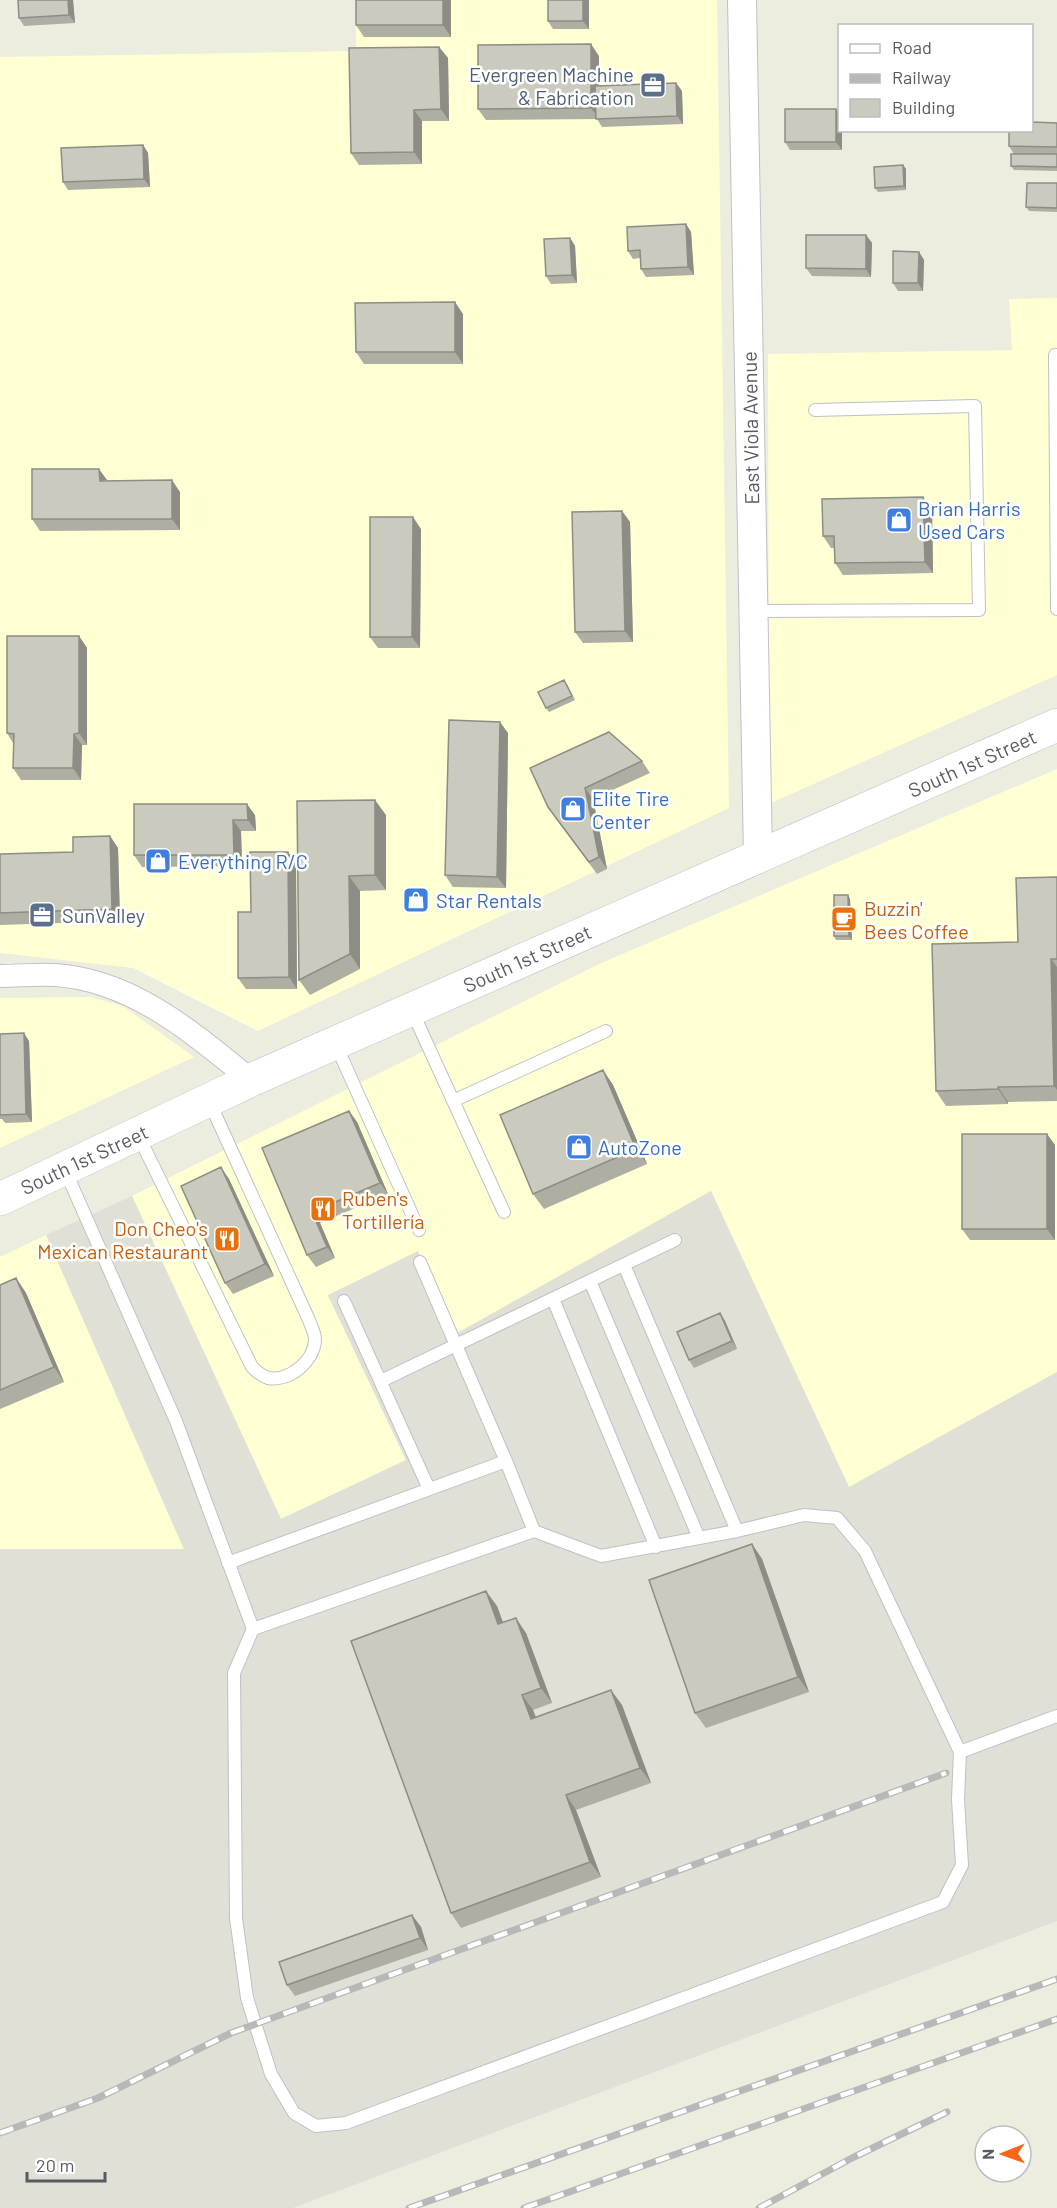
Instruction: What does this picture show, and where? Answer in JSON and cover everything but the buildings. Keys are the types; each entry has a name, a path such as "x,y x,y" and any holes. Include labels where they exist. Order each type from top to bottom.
{"main road":[{"name":"South 1st Street","path":"0,1198 251,1080 1057,725"}],"street":[{"name":"East Viola Avenue","path":"742,0 758,856"},
{"path":"0,976 57,975 106,985 149,1004 190,1031 251,1080"}],"lane":[{"path":"1057,355 1054,355 1057,609"},
{"path":"754,611 979,610 975,406 815,410"},
{"path":"411,1010 504,1212"},
{"path":"453,1101 606,1031"},
{"path":"335,1044 419,1230"},
{"path":"137,1134 252,1367 265,1377 277,1378 292,1373 304,1365 315,1339 309,1320 208,1101"},
{"path":"64,1168 176,1421 253,1629 234,1673 236,1918 248,1998 271,2074 294,2113 316,2126 346,2123 943,1902 962,1864 958,1799 960,1752 865,1551 837,1518 804,1515 737,1531 601,1556 534,1531 253,1629"},
{"path":"381,1381 675,1240"},
{"path":"420,1262 534,1531"},
{"path":"624,1265 737,1531"},
{"path":"590,1281 699,1538"},
{"path":"553,1299 656,1547"},
{"path":"344,1301 429,1489"},
{"path":"228,1563 506,1461"},
{"path":"960,1752 1057,1716"}],"shaded area":[{"path":"356,0 717,0 729,808 258,1031 133,968 0,953 0,57 356,51"},
{"name":"Brian Harris Used Cars","path":"1057,298 1057,675 769,804 768,354 1012,350 1009,299"},
{"path":"1057,769 1057,1372 849,1487 711,1191 455,1334 328,1296 406,1460 281,1519 132,1196 601,963"},
{"path":"90,997 123,1006 194,1057 0,1148 0,998"},
{"path":"711,1191 849,1487 1057,1372 1057,1921 293,2208 0,2208 0,1549 184,1549 46,1235 132,1196 281,1519 406,1460 328,1295 418,1251 456,1334"},
{"path":"46,1235 184,1550 0,1549 0,1257"}],"railway":[{"path":"0,2133 98,2098 231,2033 946,1773"},
{"path":"409,2208 1057,1979"},
{"path":"524,2208 1057,2019"},
{"path":"759,2208 852,2158 947,2112"}],"place":[{"name":"Evergreen Machine & Fabrication","path":"653,85"},
{"name":"Brian Harris Used Cars","path":"899,520"},
{"name":"Elite Tire Center","path":"573,809"},
{"name":"Everything R/C","path":"158,861"},
{"name":"Star Rentals","path":"416,900"},
{"name":"SunValley","path":"42,915"},
{"name":"Buzzin' Bees Coffee","path":"844,919"},
{"name":"AutoZone","path":"579,1147"},
{"name":"Ruben's Tortillería","path":"323,1209"},
{"name":"Don Cheo's Mexican Restaurant","path":"227,1239"}]}
